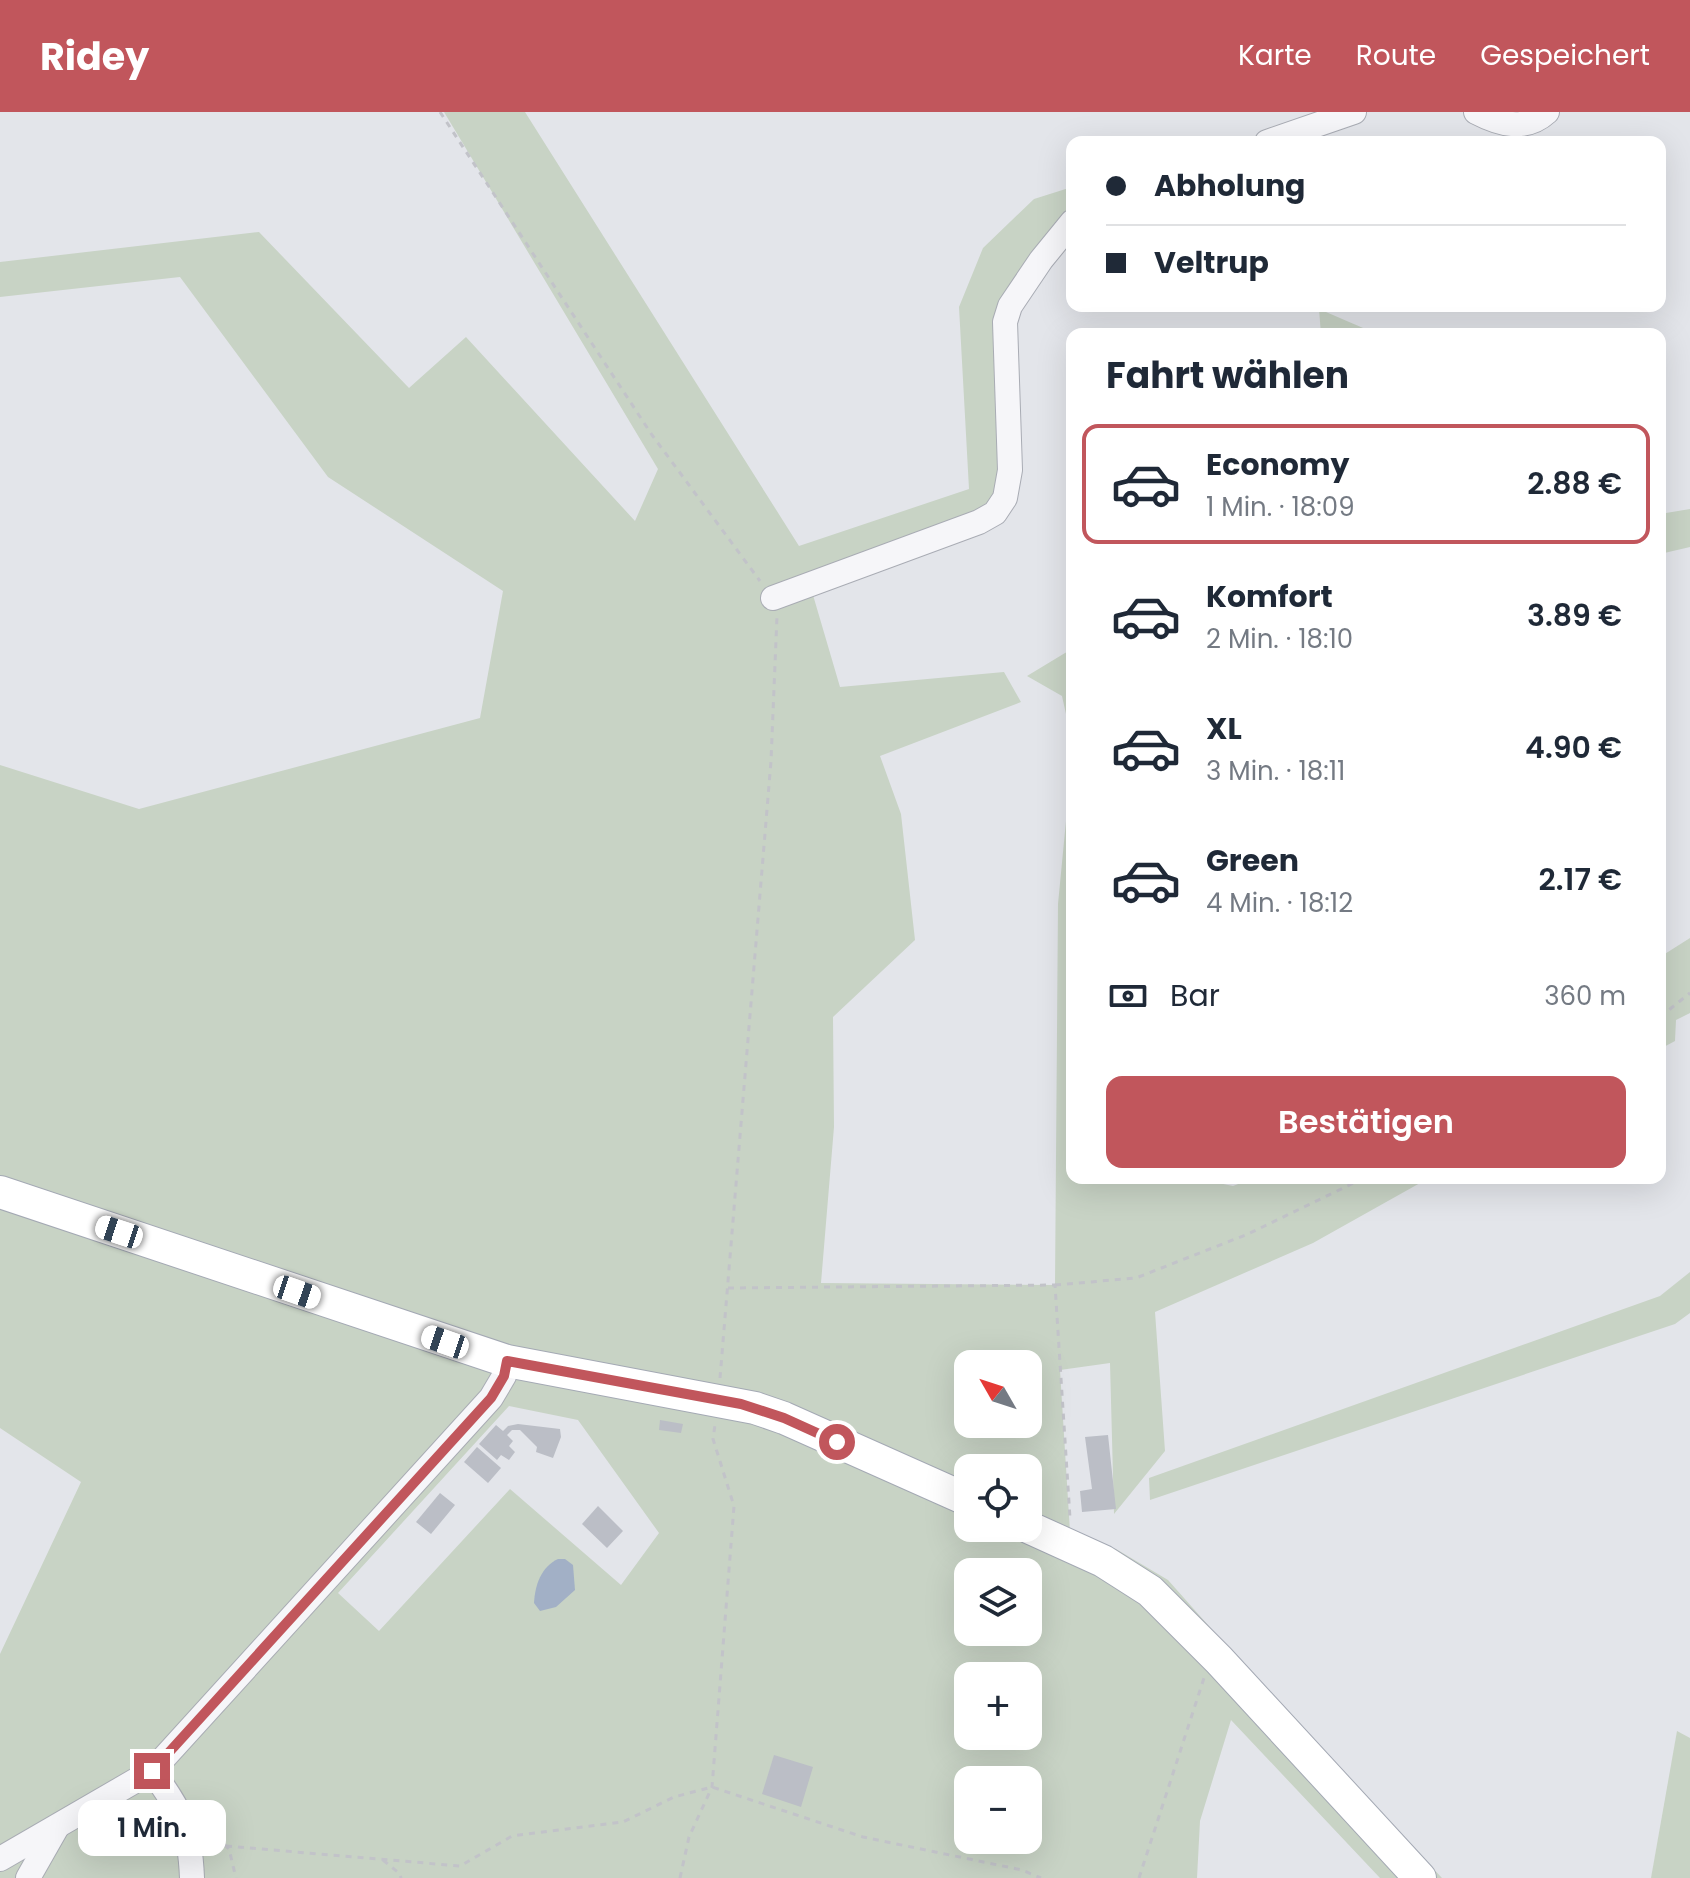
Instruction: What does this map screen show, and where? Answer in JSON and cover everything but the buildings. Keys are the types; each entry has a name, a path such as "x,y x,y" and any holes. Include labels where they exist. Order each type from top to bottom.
{"main road":[{"path":"0,1192 507,1361 755,1408 954,1494"},
{"path":"1042,1533 1131,1577 1150,1591 1219,1660 1420,1878"}],"lane":[{"path":"1284,136 1354,112"},
{"path":"1476,112 1506,125 1530,124 1547,112"},
{"path":"773,598 979,522 995,513 1005,498 1010,470 1005,322 1018,291 1066,230"},
{"path":"0,1859 152,1771 491,1398 504,1376 507,1361"},
{"path":"152,1771 177,1806 185,1826 191,1847 192,1878"},
{"path":"28,1878 59,1825"}],"path":[{"path":"440,112 652,435 773,598 777,614 771,761 713,1439 734,1506 712,1787 689,1837 680,1878"},
{"path":"1666,1012 1690,993"},
{"path":"728,1288 1055,1285 1136,1278 1248,1234 1352,1184"},
{"path":"1055,1285 1071,1546"},
{"path":"1139,1878 1206,1671 1219,1660"},
{"path":"236,1878 226,1846 460,1866 512,1836 623,1822 674,1797 712,1787 863,1837 1022,1870 1041,1878"},
{"path":"383,1860 401,1878"}],"green space":[{"path":"444,112 525,112 799,546 969,489 959,307 983,248 1034,199 1066,189 1066,223 1013,285 999,490 983,514 808,578 840,687 1004,672 1021,702 880,756 901,814 915,940 833,1017 834,1127 821,1283 1055,1285 1058,904 1066,821 1066,1184 1418,1184 1313,1243 1155,1312 1165,1451 1114,1514 1110,1363 1060,1370 1070,1532 1116,1549 1168,1580 1263,1687 1442,1878 1380,1878 1231,1720 1200,1821 1197,1878 0,1878 0,1654 81,1482 0,1428 0,765 139,809 480,718 503,591 328,477 180,277 0,297 0,262 259,232 409,388 466,337 635,521 658,469","holes":["509,1406 578,1420 659,1533 621,1585 510,1489 379,1631 338,1593"]},
{"path":"1319,312 1363,328 1321,328"},
{"path":"1690,509 1690,547 1666,553 1666,513"},
{"path":"1066,652 1066,714 1062,696 1027,676"},
{"path":"1690,938 1690,1013 1676,1020 1675,1041 1666,1046 1666,953"},
{"path":"1690,1272 1690,1313 1675,1324 1150,1500 1149,1478 1660,1296"},
{"path":"1677,1731 1690,1738 1690,1878 1651,1878"}],"water":[{"path":"558,1559 565,1559 573,1565 575,1590 556,1607 540,1611 534,1603 538,1583 547,1567"}],"route":[{"path":"152,1771 491,1398 504,1376 507,1361 741,1404 784,1418 837,1442"}]}
